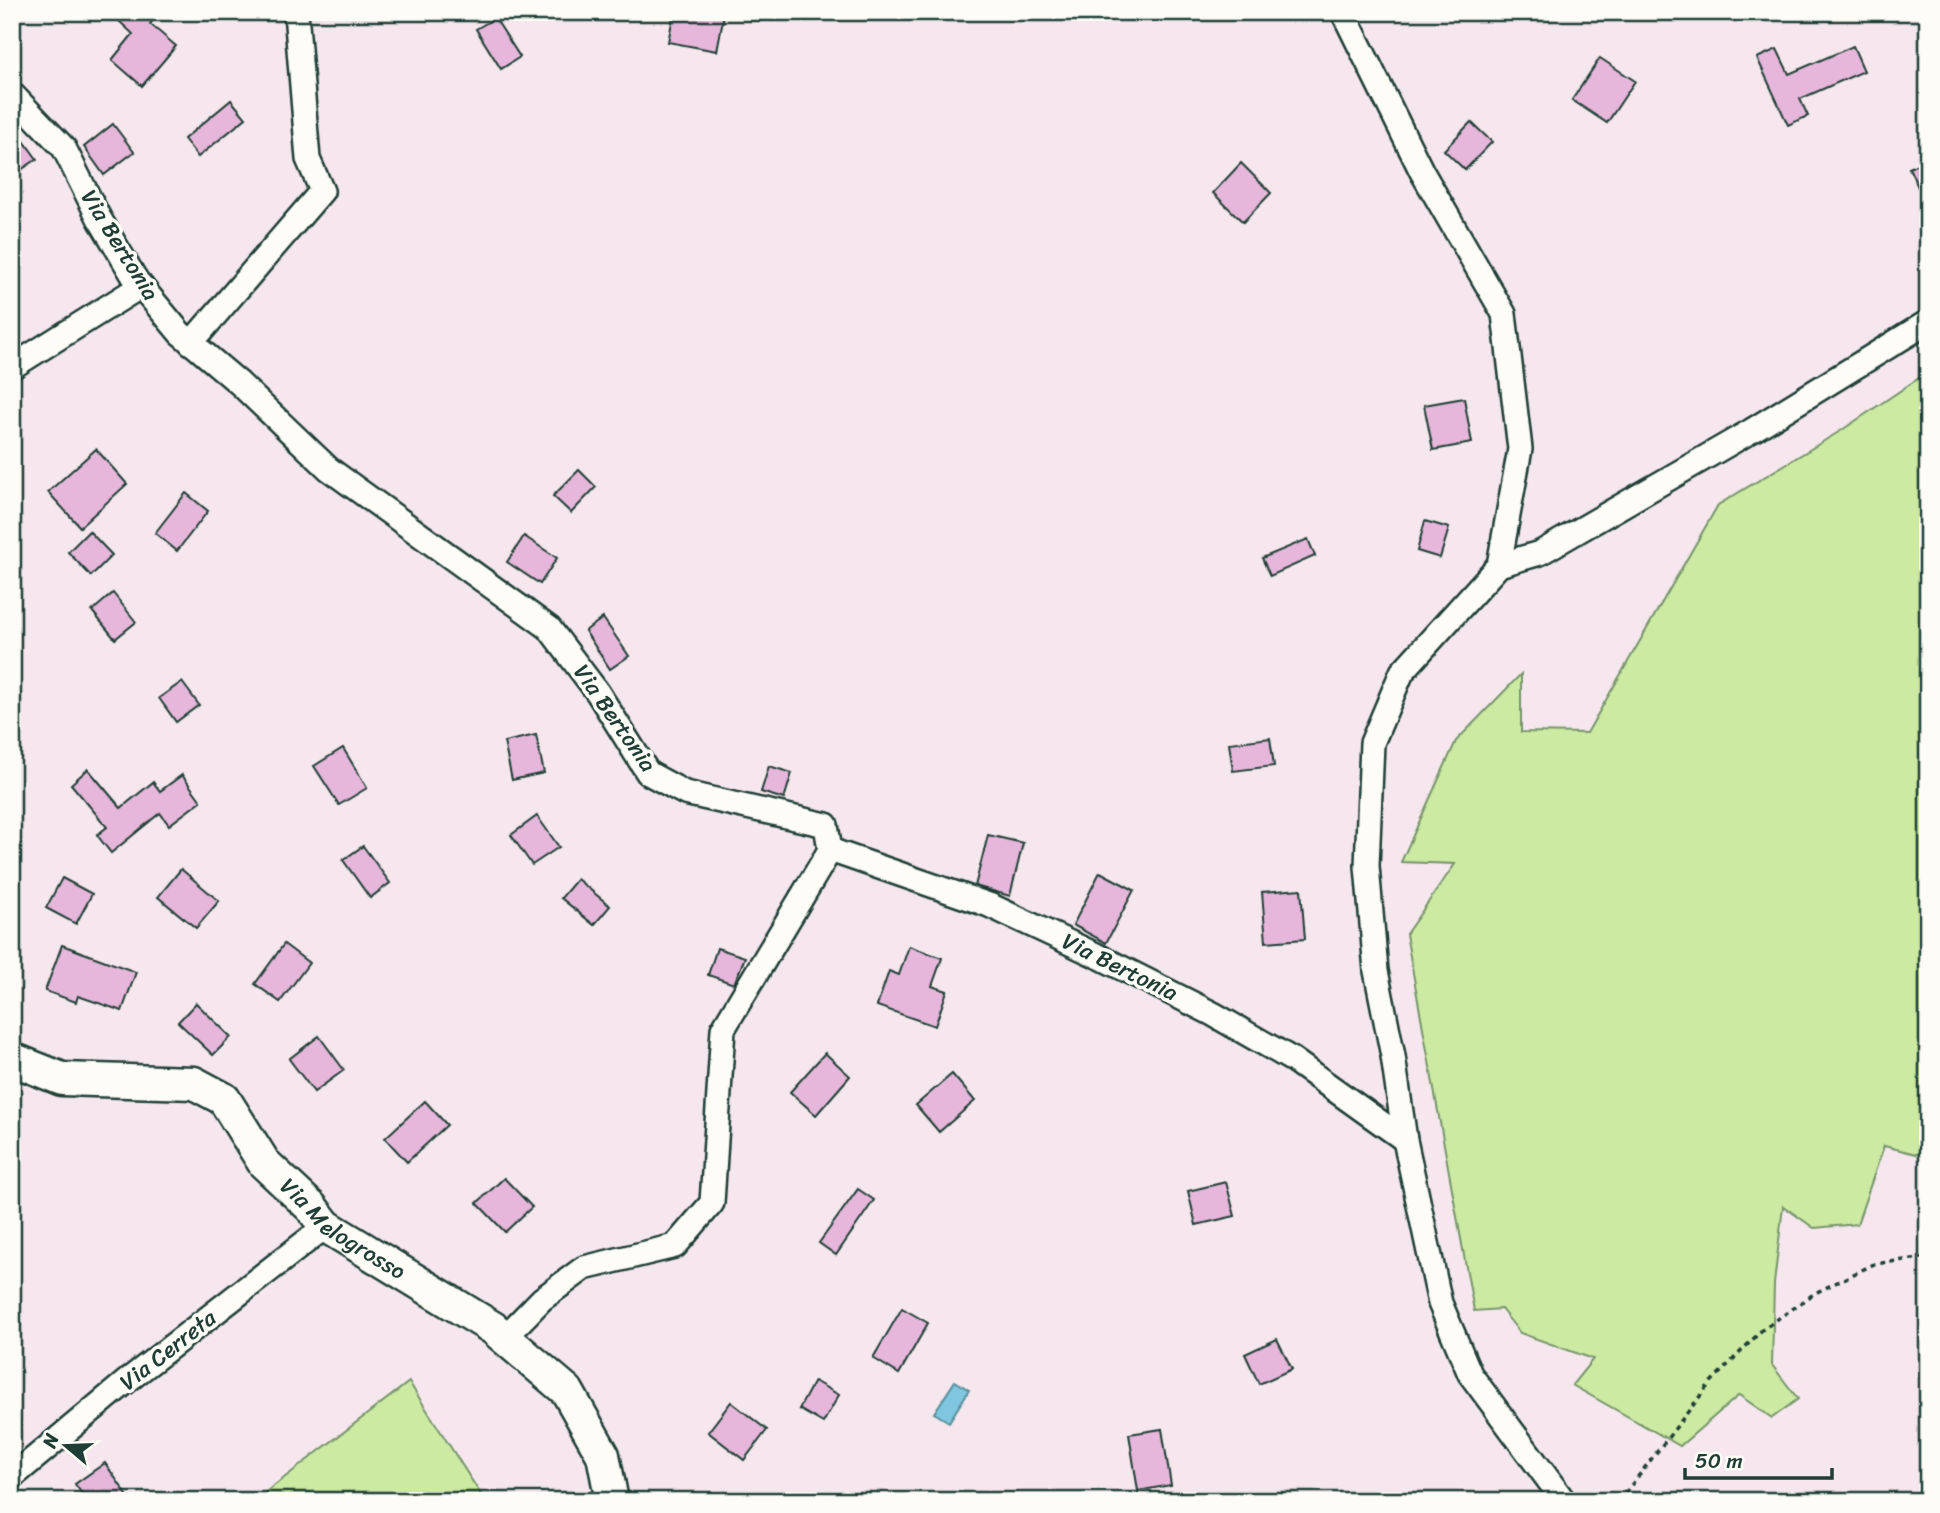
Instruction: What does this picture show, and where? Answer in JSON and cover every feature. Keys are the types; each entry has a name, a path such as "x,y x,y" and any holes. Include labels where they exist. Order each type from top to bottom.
{"street":[{"path":"191,342 322,191 307,159 296,12"},
{"path":"1343,12 1422,172 1504,314 1520,449 1499,565"},
{"name":"Via Bertonia","path":"12,94 64,148 99,218 141,286 180,333 239,383 329,469 550,628 598,693 648,773 685,793 826,825 830,850 989,905 1100,957 1213,1014 1293,1060 1405,1140"},
{"path":"12,367 141,286"},
{"path":"1564,1501 1470,1374 1440,1303 1405,1140 1393,1056 1376,971 1367,866 1372,743 1402,672 1499,565 1540,553 1751,431 1928,323"},
{"path":"504,1338 542,1300 584,1268 675,1246 712,1203 723,1029 830,850"},
{"name":"Via Melogrosso","path":"12,1059 62,1079 194,1083 224,1099 264,1163 311,1207 326,1226 493,1328 567,1391 603,1455 612,1501"},
{"name":"Via Cerreta","path":"12,1477 127,1381 326,1226"}],"path":[{"path":"1619,1501 1711,1382 1762,1330 1815,1293 1874,1264 1928,1257"}],"green space":[{"path":"1928,372 1928,1157 1884,1146 1857,1224 1814,1228 1783,1206 1774,1284 1772,1365 1798,1399 1772,1418 1739,1395 1680,1446 1572,1385 1593,1359 1520,1333 1501,1309 1474,1311 1406,934 1455,864 1401,862 1456,741 1521,674 1521,732 1587,733 1718,505 1842,430"},
{"path":"409,1382 485,1501 254,1501"}],"water":[{"path":"955,1381 969,1390 949,1422 934,1413"}],"building":[{"path":"127,12 160,12 150,24 176,46 142,86 112,60 133,34 119,21"},
{"path":"674,12 724,14 717,51 668,42"},
{"path":"495,18 520,57 501,69 476,29"},
{"path":"1853,46 1864,71 1800,99 1808,116 1788,125 1757,58 1777,49 1789,74"},
{"path":"1600,58 1635,81 1607,123 1572,100"},
{"path":"231,100 246,118 198,157 184,139"},
{"path":"1471,122 1492,142 1465,170 1444,150"},
{"path":"113,124 134,152 104,175 84,147"},
{"path":"24,141 37,159 12,176 12,149"},
{"path":"1928,159 1928,208 1909,168"},
{"path":"1241,163 1271,193 1243,222 1213,193"},
{"path":"1464,398 1472,443 1433,450 1424,405"},
{"path":"96,449 127,484 80,527 48,492"},
{"path":"579,470 596,487 571,513 553,496"},
{"path":"186,493 208,511 177,551 155,533"},
{"path":"1425,521 1449,528 1440,558 1417,551"},
{"path":"89,531 112,555 91,576 68,552"},
{"path":"524,536 557,558 540,584 507,562"},
{"path":"1308,539 1315,556 1270,576 1262,558"},
{"path":"113,593 136,622 115,639 92,611"},
{"path":"603,618 629,656 610,669 585,631"},
{"path":"182,682 199,705 176,722 159,698"},
{"path":"536,735 544,773 512,780 504,742"},
{"path":"1270,738 1274,766 1233,771 1229,743"},
{"path":"343,748 367,788 339,805 314,766"},
{"path":"769,766 792,773 784,799 761,792"},
{"path":"88,769 121,808 153,782 160,791 182,775 201,801 169,825 160,813 111,853 97,835 107,827 71,784"},
{"path":"537,816 559,847 532,865 511,835"},
{"path":"988,835 1023,843 1010,896 975,886"},
{"path":"363,846 390,883 370,898 343,860"},
{"path":"181,869 219,901 196,928 158,897"},
{"path":"1100,872 1134,890 1106,943 1073,925"},
{"path":"62,878 92,894 76,924 46,908"},
{"path":"577,879 610,906 594,925 561,898"},
{"path":"1301,889 1305,939 1266,942 1262,892"},
{"path":"284,944 309,963 280,1002 255,984"},
{"path":"62,945 136,972 122,1011 78,996 76,1002 45,991"},
{"path":"909,946 942,958 932,986 947,991 935,1026 877,1006 889,971 899,975"},
{"path":"717,948 745,957 734,984 708,975"},
{"path":"196,1003 231,1037 213,1055 178,1022"},
{"path":"319,1036 344,1070 314,1092 289,1059"},
{"path":"825,1053 850,1076 816,1115 790,1092"},
{"path":"952,1074 975,1101 939,1132 916,1105"},
{"path":"425,1101 447,1125 407,1162 385,1138"},
{"path":"504,1178 532,1207 505,1232 477,1203"},
{"path":"1226,1182 1235,1216 1196,1225 1188,1191"},
{"path":"858,1189 874,1200 836,1255 819,1243"},
{"path":"902,1308 928,1323 899,1374 873,1358"},
{"path":"1277,1339 1292,1369 1259,1384 1245,1354"},
{"path":"814,1381 839,1395 823,1423 799,1409"},
{"path":"731,1402 767,1430 744,1460 708,1432"},
{"path":"1162,1429 1171,1485 1138,1491 1129,1434"},
{"path":"105,1463 131,1501 87,1501 75,1484"}]}
